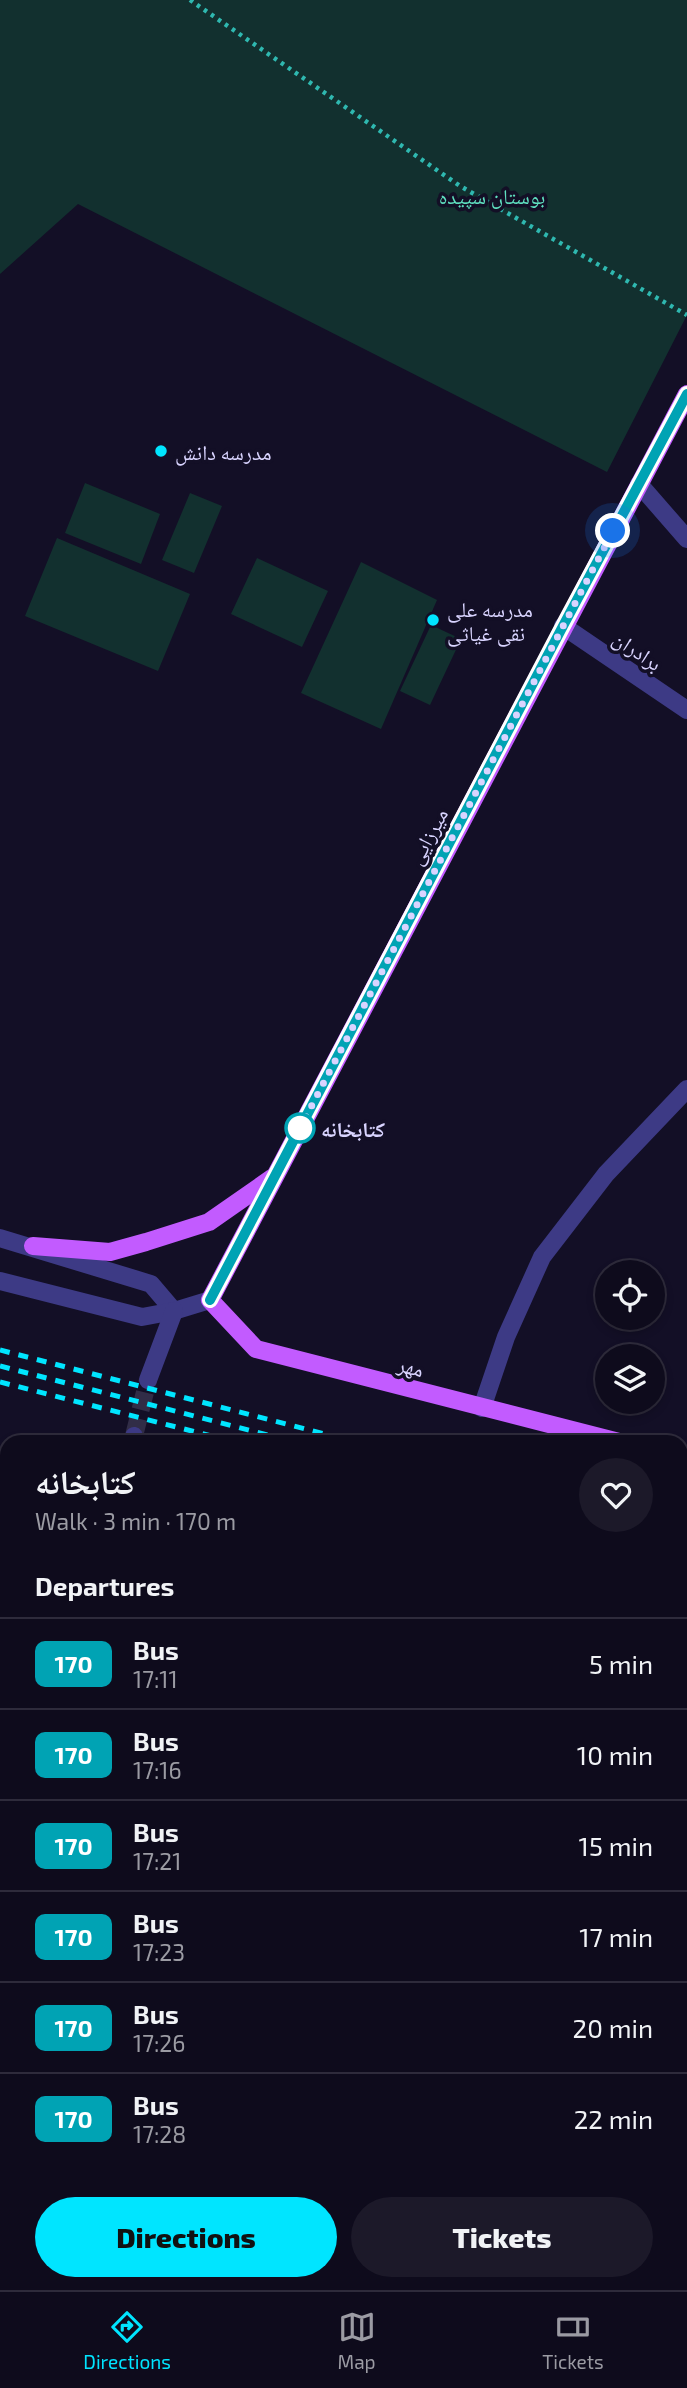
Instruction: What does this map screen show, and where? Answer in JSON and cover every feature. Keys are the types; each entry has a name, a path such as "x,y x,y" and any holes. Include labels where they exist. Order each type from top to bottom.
{"main road":[{"name":"میرزایی","path":"210,1300 687,394"},
{"path":"33,1246 110,1252 146,1242 209,1222 275,1176"},
{"name":"مهر","path":"210,1300 256,1349 591,1435"}],"street":[{"path":"639,484 687,539"},
{"name":"برادران","path":"563,626 687,710"},
{"path":"482,1408 506,1337 542,1256 606,1174 687,1089"},
{"path":"0,1238 151,1284 174,1311"},
{"path":"0,1281 142,1317 210,1300"},
{"path":"148,1380 174,1311"}],"path":[{"path":"190,0 460,186 687,315"}],"green space":[{"name":"بوستان سپیده","path":"0,0 687,0 687,315 607,472 78,204 0,274"},
{"path":"85,483 160,514 141,564 65,533"},
{"path":"190,493 222,506 194,573 162,560"},
{"path":"57,538 190,594 158,671 25,616"},
{"path":"257,558 328,591 302,647 231,614"},
{"path":"361,562 437,600 381,729 301,693"},
{"path":"431,625 461,639 430,705 400,691"}],"tunnel":[{"path":"134,1435 148,1380"}],"railway":[{"path":"0,1350 329,1435"},
{"path":"0,1366 268,1435"},
{"path":"0,1382 208,1435"}],"bus line":[{"name":"170","path":"210,1300 687,394"}],"place":[{"name":"مدرسه دانش","path":"161,451"},
{"name":"مدرسه علی نقی غیاثی","path":"433,620"},
{"name":"کتابخانه","path":"300,1128"}],"route":[{"path":"300,1128 613,531"}]}
